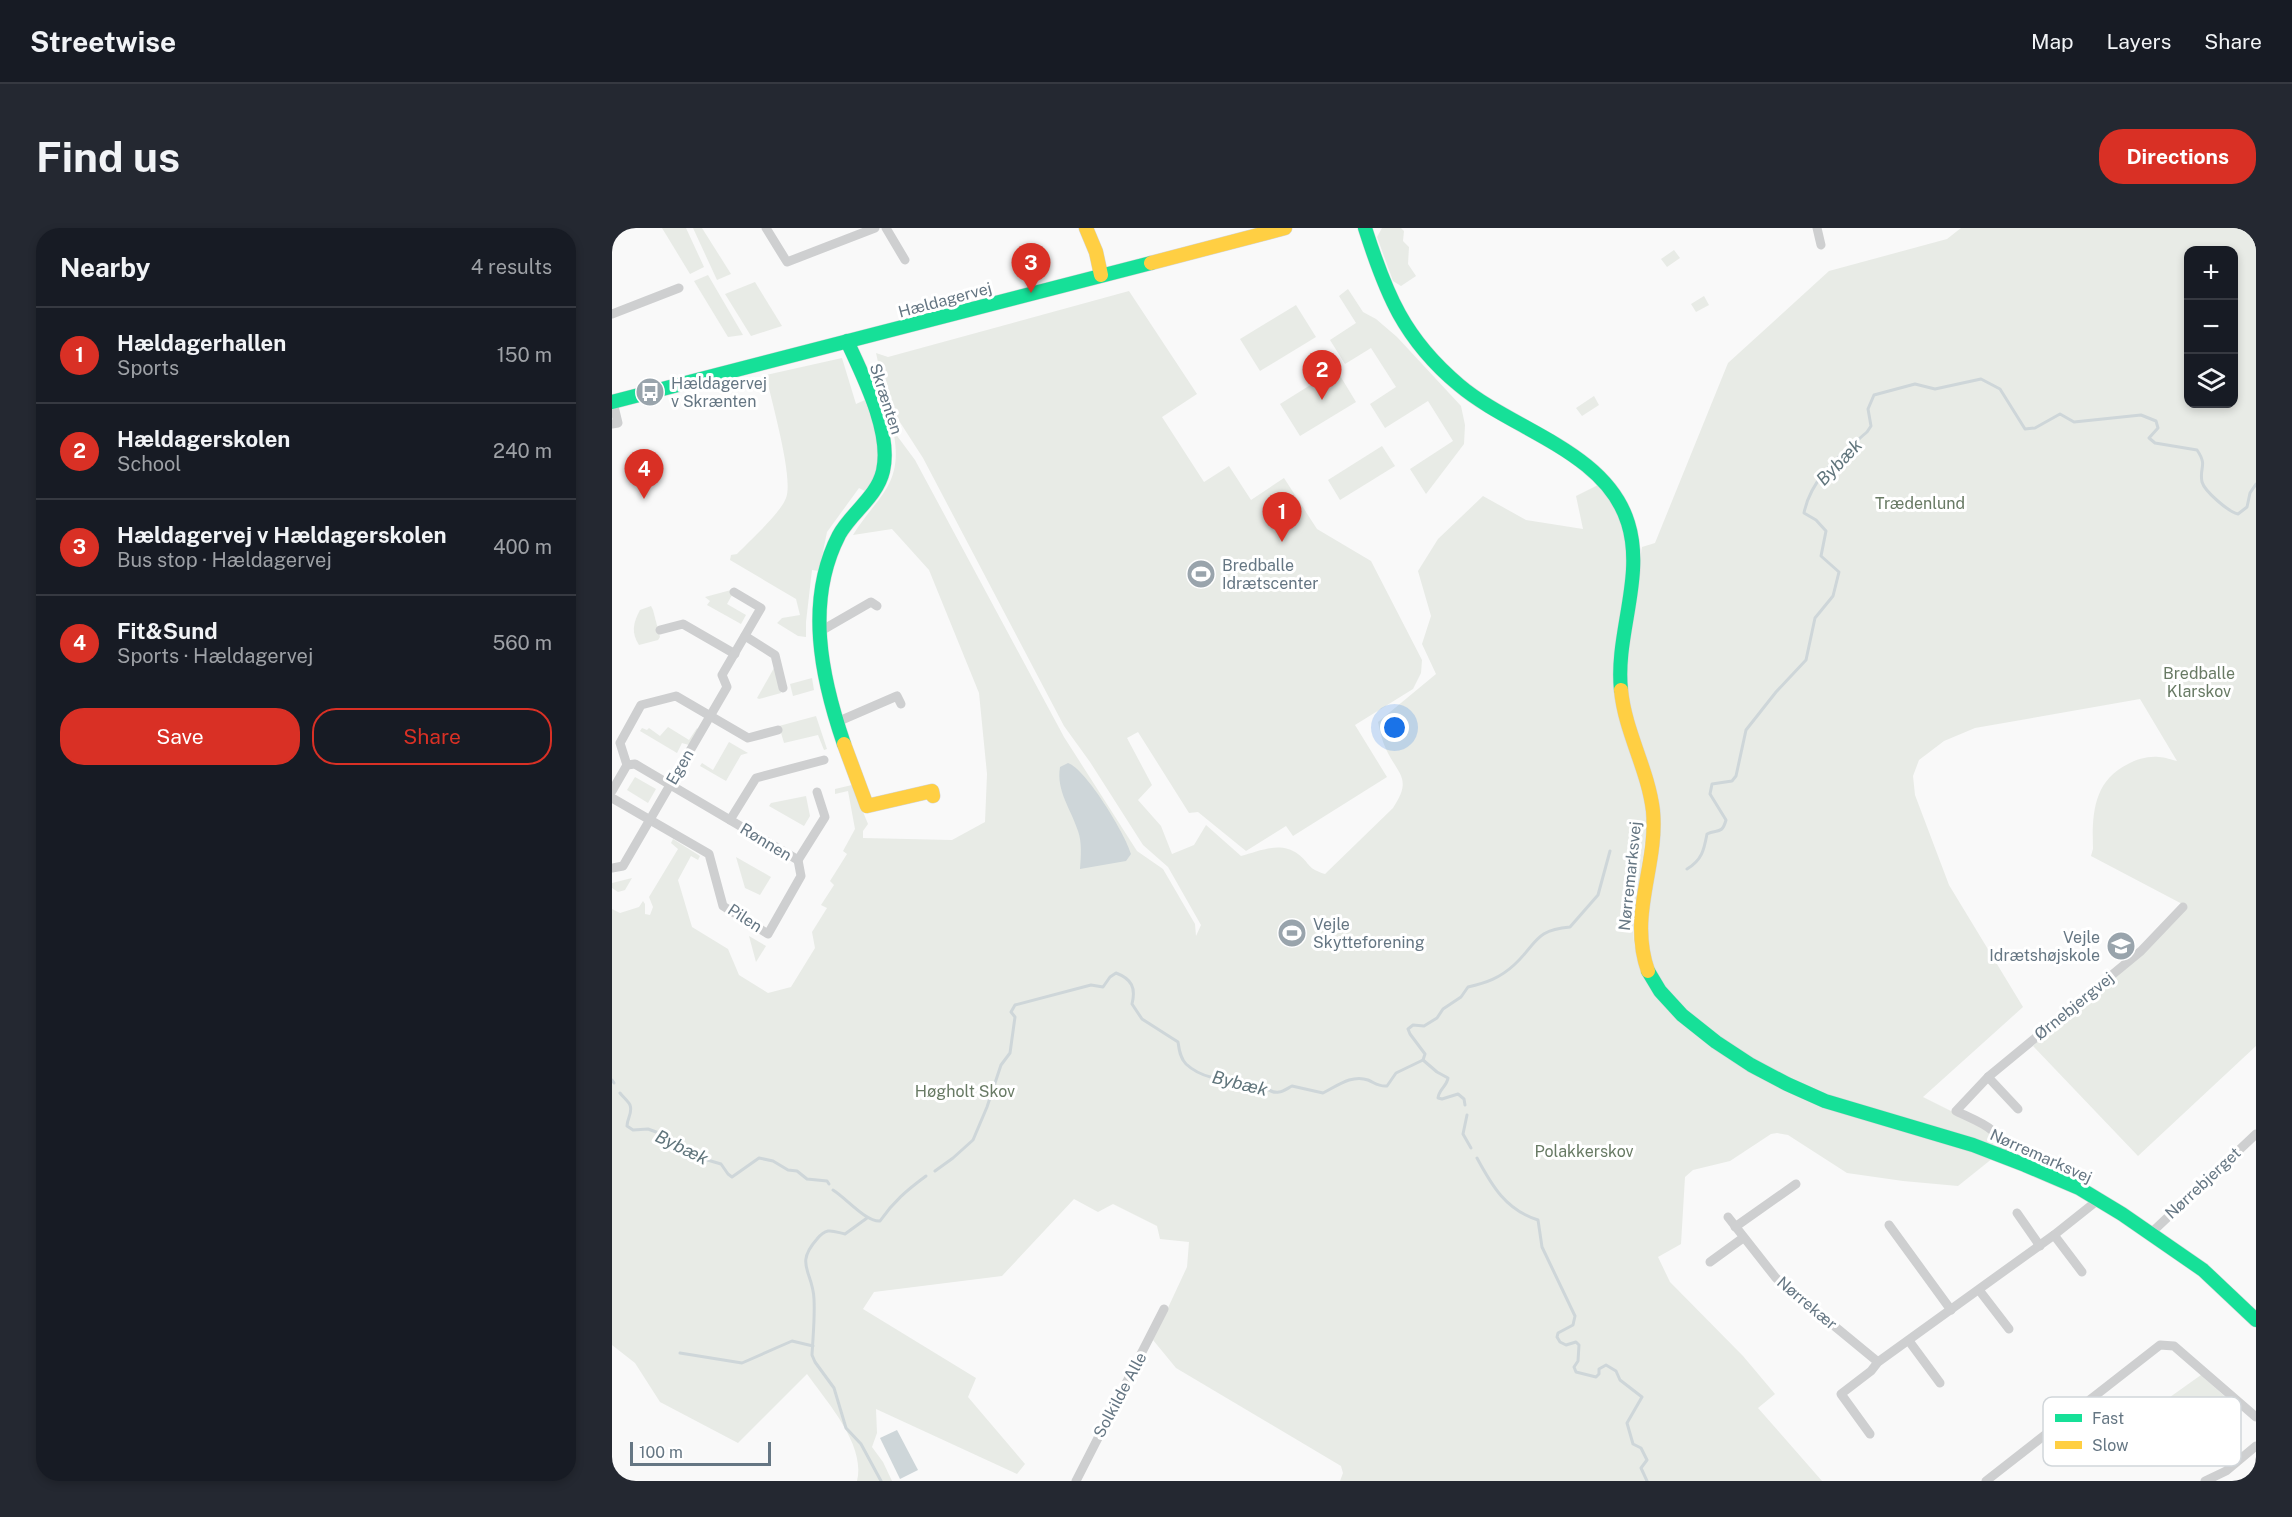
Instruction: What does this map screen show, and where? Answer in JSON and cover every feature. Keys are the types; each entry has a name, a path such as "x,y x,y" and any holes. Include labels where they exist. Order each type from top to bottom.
{"street":[{"path":"766,228 787,262 875,228"},
{"path":"886,228 905,260"},
{"path":"1086,228 1101,275"},
{"name":"Hældagervej","path":"612,424 618,423 612,402 1285,228"},
{"name":"Nørremarksvej","path":"1365,228 1374,260 1392,304 1434,362 1459,387 1489,408 1552,444 1596,474 1617,493 1628,517 1634,546 1634,562 1620,656 1620,687 1624,714 1650,792 1654,814 1653,837 1639,920 1640,941 1649,974 1660,991 1689,1021 1733,1055 1782,1083 1847,1109 1956,1139 2006,1156 2065,1181 2151,1233 2214,1278 2254,1314"},
{"path":"1817,228 1821,245"},
{"path":"612,314 679,288"},
{"name":"Skrænten","path":"847,341 882,432 885,452 883,471 875,488 843,528 825,573 820,597 819,632 827,688 867,806 932,791 933,796"},
{"name":"Egen","path":"612,868 623,866 727,687 722,675 761,608 734,592"},
{"path":"819,632 871,602 877,606"},
{"path":"660,630 683,624 735,654"},
{"path":"745,636 775,655 783,688"},
{"path":"612,791 627,765 620,743 641,705 676,696 748,738 778,730"},
{"path":"837,722 897,696 901,704"},
{"name":"Rønnen","path":"730,820 756,778 824,760"},
{"name":"Rønnen","path":"627,765 635,764 798,860 825,817 817,792"},
{"path":"612,798 650,820"},
{"name":"Pilen","path":"650,820 709,854 723,906 768,934 801,876 798,860"},
{"name":"Ørnebjergvej","path":"2006,1156 2003,1143 1993,1130 1956,1111 1988,1077 2141,951 2183,907"},
{"path":"1988,1077 2018,1109"},
{"name":"Nørrebjerget","path":"2151,1233 2256,1134"},
{"path":"1735,1227 1796,1184"},
{"path":"1870,1434 1841,1394 1871,1371 1878,1362 2040,1246 2098,1200"},
{"path":"2017,1213 2040,1246"},
{"name":"Nørrekær","path":"1728,1217 1776,1278 1878,1362"},
{"path":"1889,1226 1951,1310"},
{"path":"2054,1235 2082,1272"},
{"path":"1710,1262 1743,1238"},
{"path":"1979,1290 2009,1329"},
{"name":"Solkilde Alle","path":"1076,1481 1164,1309"},
{"path":"1909,1341 1940,1383"},
{"path":"2093,1397 2160,1345 2175,1346 2233,1397"},
{"path":"2241,1404 2256,1417"},
{"path":"1986,1481 2043,1436"},
{"path":"2241,1458 2256,1446"},
{"path":"2205,1481 2232,1466"}],"green space":[{"path":"662,228 686,228 704,267 690,274"},
{"path":"693,228 702,228 731,274 717,280"},
{"path":"1382,228 1401,228 1404,231 1403,241 1409,247 1408,264 1416,276 1401,286 1393,281 1377,237"},
{"name":"Trædenlund","path":"1961,228 2256,228 2256,1046 2138,1156 2033,1046 2186,906 2091,856 2097,800 2101,789 2116,771 2143,758 2161,757 2177,761 2140,699 1975,728 1944,741 1919,760 1913,776 1915,795 1949,885 2023,1007 1923,1097 1987,1129 1994,1146 1820,1094 1739,1053 1674,1001 1650,967 1644,936 1656,850 1632,725 1624,663 1642,547 1655,543 1728,363 1829,271 1947,239"},
{"path":"1674,250 1680,258 1667,267 1661,259"},
{"path":"708,275 743,335 728,337 694,281"},
{"path":"755,282 782,326 751,336 725,294"},
{"path":"1348,289 1363,312 1376,319 1397,337 1461,406 1465,425 1464,444 1426,494 1410,469 1453,441 1428,401 1385,428 1370,404 1396,387 1371,348 1345,364 1330,340 1356,323 1339,296"},
{"path":"1129,291 1197,394 1162,417 1204,482 1229,466 1251,500 1284,478 1317,529 1371,561 1422,660 1421,673 1413,689 1355,725 1387,777 1293,836 1286,826 1246,851 1198,812 1189,813 1138,732 1127,738 1152,785 1138,800 1161,826 1172,854 1194,845 1206,825 1241,856 1270,848 1284,848 1298,854 1312,868 1325,874 1393,808 1402,790 1401,777 1385,746 1378,722 1436,674 1422,644 1431,616 1418,571 1438,539 1483,496 1526,520 1583,529 1576,496 1598,485 1620,514 1630,545 1615,667 1647,801 1647,827 1633,930 1640,969 1648,983 1667,1006 1839,1111 1993,1158 1958,1186 1903,1181 1847,1173 1788,1135 1777,1133 1771,1134 1730,1161 1693,1170 1685,1177 1681,1244 1658,1257 1670,1282 1743,1356 1775,1394 1758,1408 1822,1481 1340,1481 1343,1473 1341,1466 1176,1368 1153,1340 1187,1267 1189,1242 1160,1239 1157,1226 1113,1204 1098,1212 1074,1199 1002,1276 874,1292 863,1309 976,1378 968,1397 1025,1464 1017,1474 876,1409 877,1433 872,1447 883,1462 892,1481 857,1481 856,1453 843,1424 807,1374 738,1443 660,1402 635,1363 612,1345 612,909 620,913 639,907 643,901 645,914 650,915 653,907 649,897 678,849 671,843 673,839 700,856 698,860 691,856 678,880 692,927 728,949 739,975 768,993 791,987 815,948 812,932 827,908 821,905 834,885 830,881 847,854 843,851 855,829 848,791 835,794 835,789 852,785 868,824 863,831 863,838 952,840 985,822 987,774 979,693 929,570 892,529 853,535 886,490 895,467 894,435 887,435 885,423 915,460 1064,737 1137,851 1163,869 1195,924 1196,936 1201,925 1168,867 1143,845 1064,726 923,458 887,402 876,353 888,357"},
{"path":"1704,296 1709,305 1696,312 1691,304"},
{"path":"1296,305 1316,337 1260,371 1240,339"},
{"path":"842,358 856,404 865,400 871,418 878,446 878,466 876,475 865,491 859,488 827,532 819,571 812,570 806,637 798,636 777,623 782,618 800,615 796,599 730,560 731,555 737,554 771,519 783,504 788,488 785,457 766,375"},
{"path":"1336,369 1356,402 1300,436 1280,404"},
{"path":"1594,396 1599,405 1582,416 1576,408"},
{"path":"1382,446 1395,466 1340,500 1328,480"},
{"path":"731,590 732,595 727,604 746,615 741,624 707,605 710,601 705,597"},
{"path":"651,606 660,637 658,640 639,645 634,632 636,619 640,610"},
{"path":"774,668 781,693 757,698"},
{"path":"812,678 814,690 793,696 790,684"},
{"path":"816,716 827,749 824,750 818,735 784,743 779,726"},
{"path":"668,727 689,740 698,729 689,745 682,743 677,753 640,731 642,728 647,730 649,728 660,736"},
{"path":"729,742 748,753 741,755 726,781 700,766 702,763 713,770"},
{"path":"635,777 656,789 648,803 627,790"},
{"path":"806,796 810,816 804,826 769,806 771,803"},
{"path":"736,857 771,877 760,895 745,888"},
{"path":"632,878 625,890 618,892 612,888 612,883"},
{"path":"749,936 766,946 756,962"},
{"path":"2201,1375 2225,1397 2170,1397"}],"shaded area":[{"path":"1068,763 1085,777 1114,818 1131,854 1126,861 1080,869 1079,835 1065,800 1059,776 1060,767"},
{"path":"897,1430 918,1470 900,1479 880,1438"}],"waterway":[{"name":"Bybæk","path":"1687,869 1702,854 1707,834 1721,830 1726,820 1710,794 1712,784 1732,781 1736,776 1746,730 1776,692 1806,660 1815,618 1833,596 1839,572 1821,556 1826,531 1816,520 1804,513 1813,488 1820,478 1837,458 1871,426 1868,409 1874,395 1915,384 1935,389 1981,379 2000,389 2025,429 2035,428 2060,414 2074,422 2141,415 2156,421 2158,428 2149,438 2155,443 2197,450 2203,463 2201,477 2204,486 2229,510 2238,514 2247,507 2250,493 2256,484"},
{"name":"Bybæk","path":"935,1171 973,1140 1001,1065 1010,1053 1015,1017 1011,1012 1015,1005 1091,985 1103,987 1116,973 1126,978 1132,985 1132,1004 1142,1019 1178,1042 1184,1062 1202,1074 1258,1084 1276,1092 1292,1086 1323,1093 1356,1079 1387,1086 1396,1073 1423,1060 1425,1054 1408,1029 1413,1025 1424,1026 1437,1018 1443,1009 1461,997 1468,987 1498,977 1514,965 1537,939 1549,931 1570,927 1598,895 1610,851"},
{"path":"1423,1060 1448,1078 1438,1098 1458,1094 1464,1099 1465,1105"},
{"name":"Bybæk","path":"620,1093 631,1108 627,1126 633,1130 648,1129 667,1136 677,1146 698,1152 704,1159 721,1164 732,1177 759,1158 773,1161 788,1170 797,1171 807,1179 827,1181 829,1184"},
{"path":"1467,1115 1463,1134 1471,1148"},
{"path":"1477,1158 1501,1196 1517,1210 1538,1220 1542,1247 1575,1316 1573,1325 1558,1333 1557,1337 1566,1345 1576,1342 1579,1345 1578,1361 1574,1367 1576,1372 1596,1377 1599,1369 1606,1365 1616,1371 1620,1380 1642,1397 1627,1423 1633,1444 1641,1448 1647,1460 1641,1468 1647,1481"},
{"name":"Bybæk","path":"833,1190 862,1214 880,1221 901,1197 926,1176"},
{"path":"867,1218 845,1234 830,1231 824,1233 810,1248 806,1268 814,1299 812,1355 834,1388 846,1428 861,1444 881,1481"},
{"path":"680,1353 742,1363 792,1341 813,1346"}],"traffic: fast":[{"path":"1365,228 1389,295 1399,314 1411,333 1440,368 1481,401 1579,460 1600,477 1617,498 1628,523 1633,564 1622,648 1621,690"},
{"path":"612,402 1151,263"},
{"path":"844,744 823,666 820,639 822,586 839,535 875,489 883,471 885,456 880,422 847,341"},
{"path":"1648,971 1660,991 1682,1015 1716,1042 1751,1065 1825,1101 1973,1145 2079,1188 2122,1214 2203,1270 2256,1320"}],"traffic: slow":[{"path":"1086,228 1096,252 1101,275"},
{"path":"1151,263 1285,228"},
{"path":"1621,690 1623,706 1653,811 1652,852 1642,910 1641,930 1648,971"},
{"path":"844,744 867,806 932,791 933,796"}],"place":[{"name":"Hældagervej v Hældagerskolen","path":"1031,293"},
{"name":"Hældagervej v Skrænten","path":"650,392"},
{"name":"Hældagerskolen","path":"1322,400"},
{"name":"Fit&Sund","path":"644,499"},
{"name":"Hældagerhallen","path":"1282,542"},
{"name":"Bredballe Idrætscenter","path":"1201,574"},
{"name":"Vejle Skytteforening","path":"1292,933"},
{"name":"Vejle Idrætshøjskole","path":"2121,946"}],"park label":[{"name":"Bredballe Klarskov","path":"2199,682"},
{"name":"Høgholt Skov","path":"965,1091"},
{"name":"Polakkerskov","path":"1584,1151"}]}
